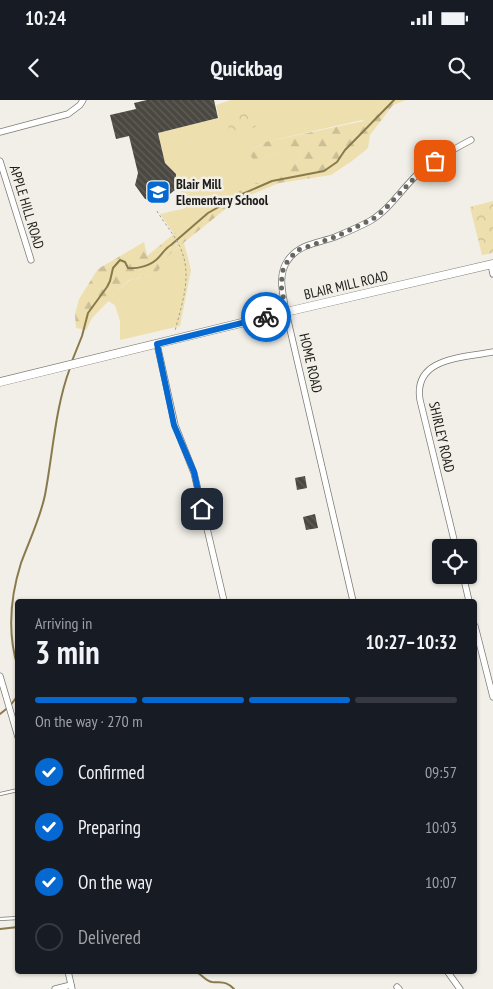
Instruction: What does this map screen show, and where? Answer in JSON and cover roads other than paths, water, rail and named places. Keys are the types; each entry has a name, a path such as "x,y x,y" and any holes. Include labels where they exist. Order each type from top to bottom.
{"main road":[{"name":"BLAIR MILL ROAD","path":"0,382 492,264"}],"street":[{"path":"0,132 68,114 80,105 83,100"},
{"name":"HOME ROAD","path":"353,599 286,312 281,285 283,270 288,260 298,250 335,237 373,219 422,170 448,152 471,140"},
{"name":"APPLE HILL ROAD","path":"0,161 31,260"},
{"path":"492,264 493,274"},
{"path":"157,344 174,425 194,472 224,599"},
{"name":"SHIRLEY ROAD","path":"454,539 420,400 420,383 426,372 437,364 493,352"},
{"path":"465,584 469,599"},
{"path":"477,634 493,697"},
{"path":"0,676 15,725"},
{"path":"55,989 72,987 69,974"},
{"path":"449,974 460,989"}],"lane":[{"path":"0,794 15,791"},
{"path":"0,919 15,918"}],"waterway":[{"path":"72,361 82,336 88,313 107,287 113,268 120,260 125,262 128,268 150,264 208,213 240,195 272,181 324,171 337,162 345,150 394,100"},
{"path":"15,655 11,629 14,589 21,563 43,504 61,399 70,368"},
{"path":"0,714 15,699"},
{"path":"0,929 15,927"},
{"path":"199,974 206,980 226,984 234,989"}],"place":[{"name":"Blair Mill Elementary School","path":"158,192"}]}
